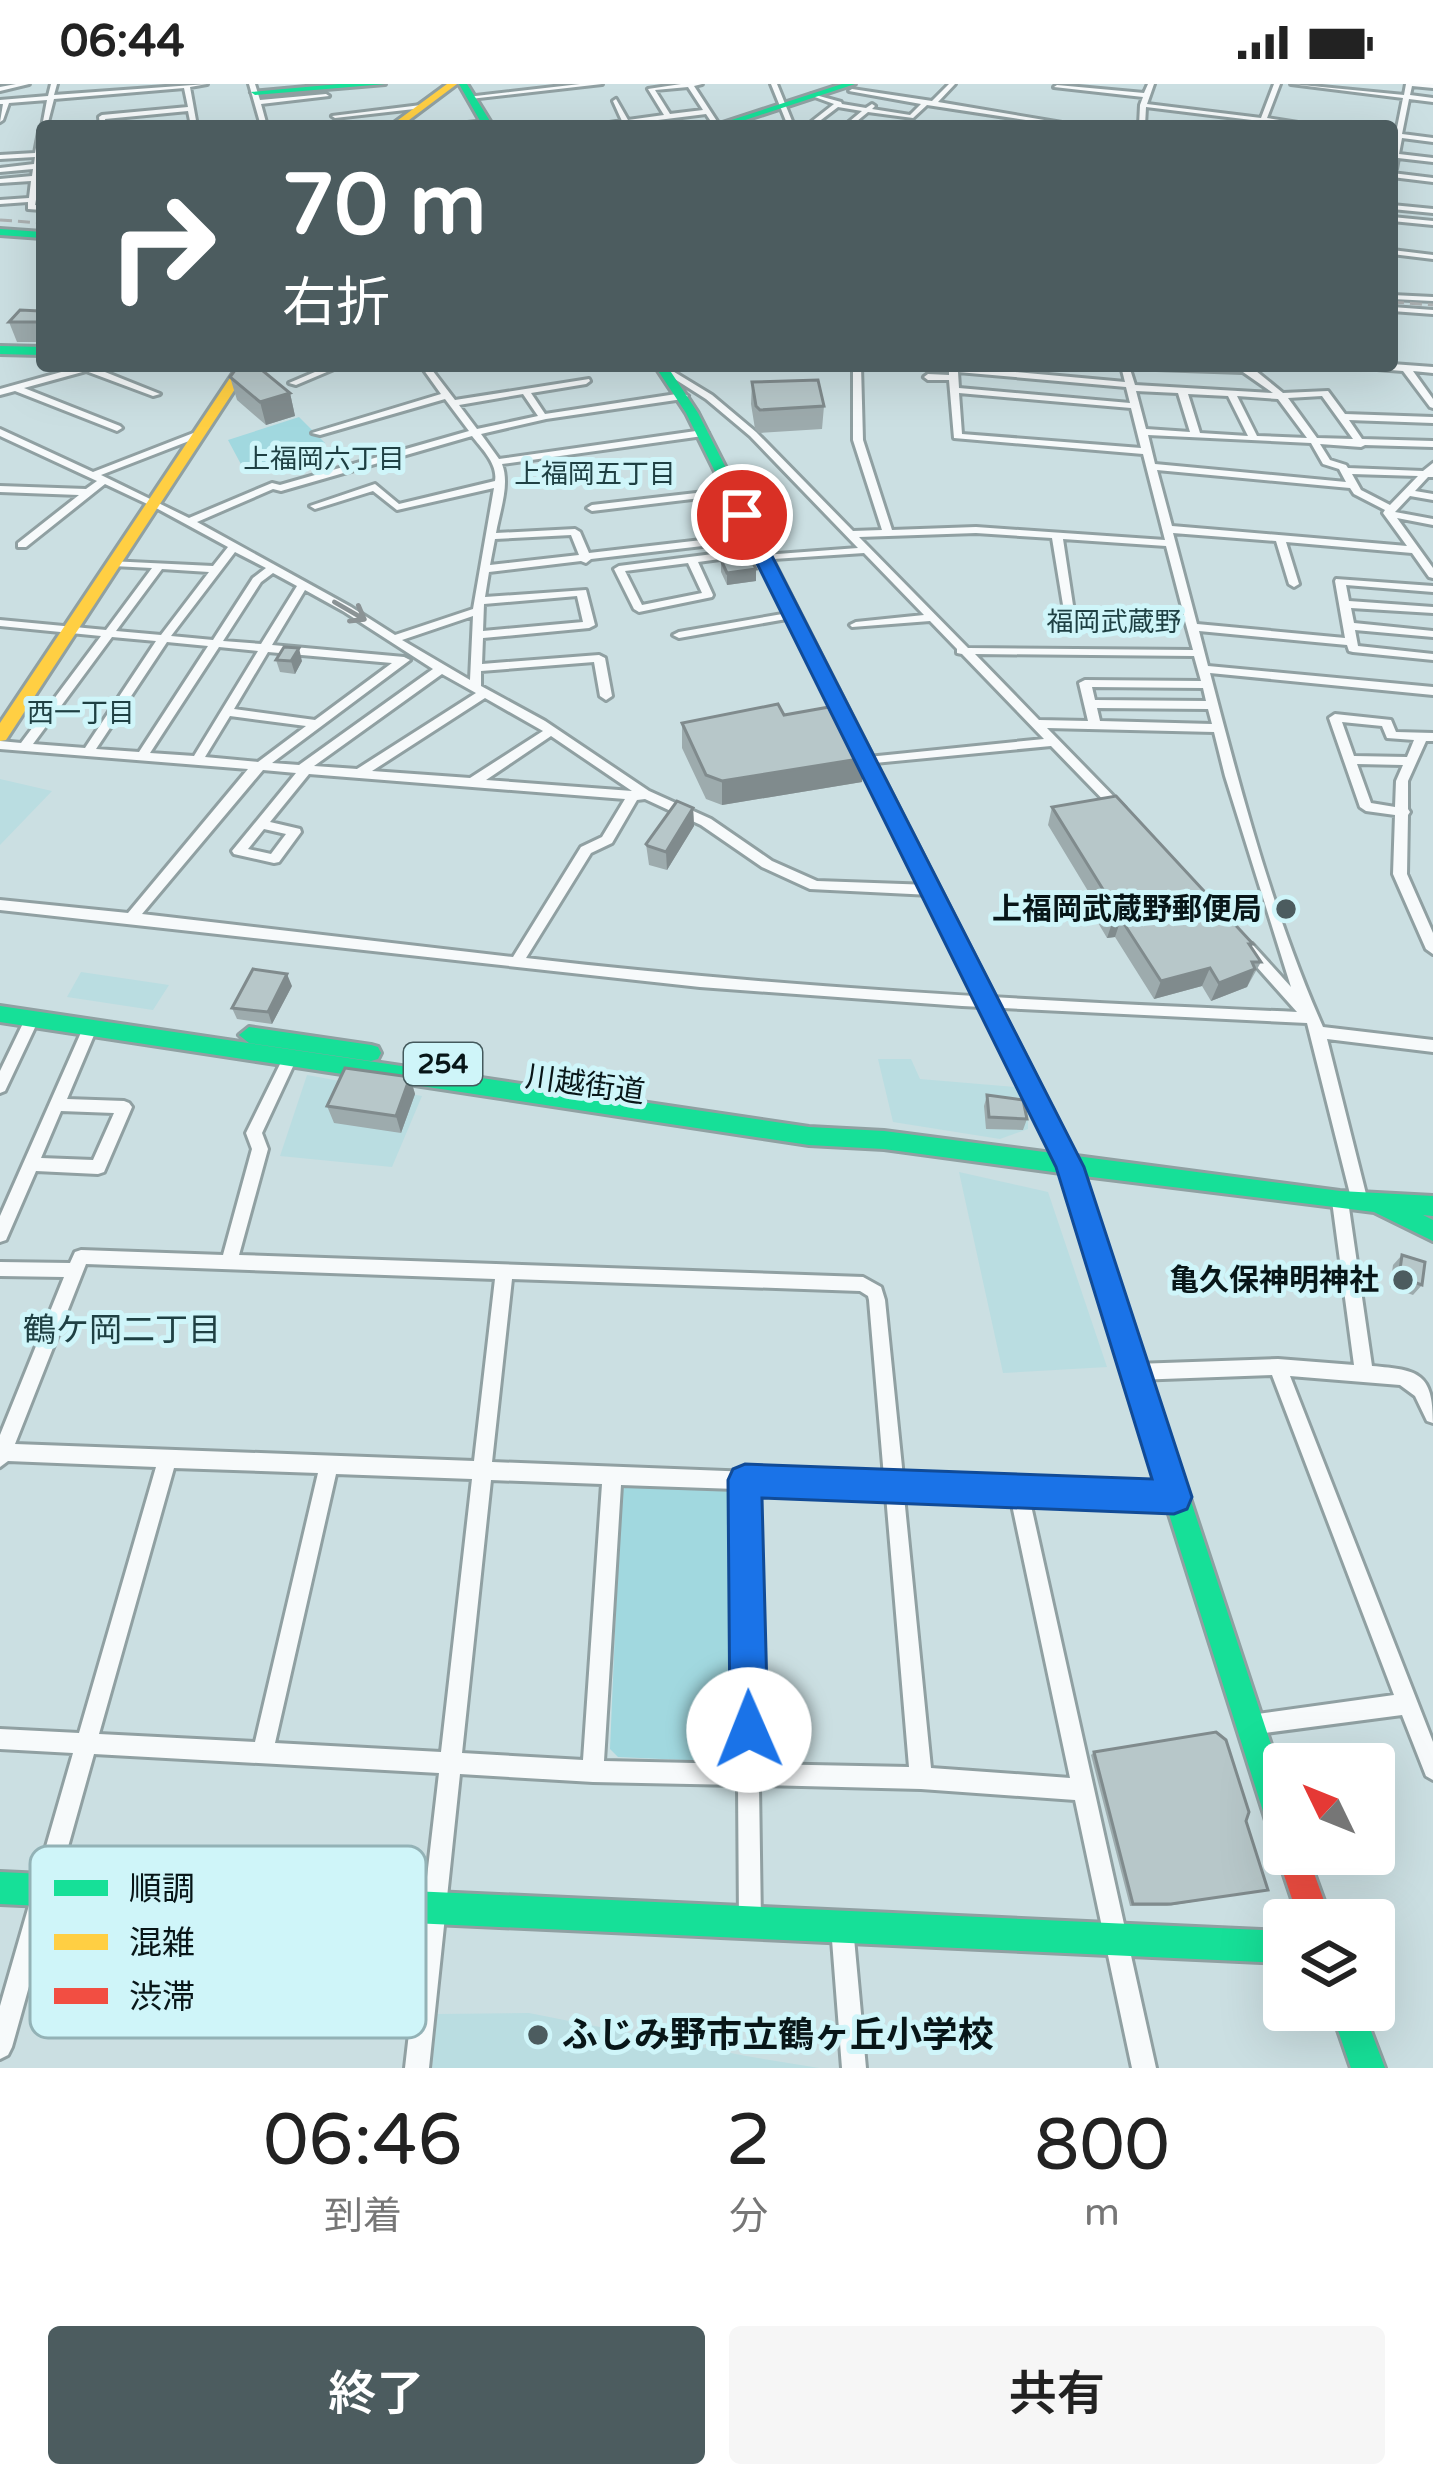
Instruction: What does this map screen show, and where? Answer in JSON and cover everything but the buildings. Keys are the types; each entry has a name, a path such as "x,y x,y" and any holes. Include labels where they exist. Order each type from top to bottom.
{"main road":[{"path":"255,93 381,84"},
{"path":"403,120 462,88 484,120"},
{"path":"715,120 778,94 820,104 852,88"},
{"path":"0,232 36,235"},
{"path":"0,350 36,351"},
{"path":"0,740 240,372"},
{"path":"666,372 703,434 1070,1167 1263,1766"},
{"name":"川越街道","path":"0,1000 624,1090 811,1121 884,1140"},
{"name":"川越街道","path":"0,1014 809,1136 884,1140 1359,1202 1433,1206"},
{"path":"1359,1202 1433,1231"},
{"path":"0,1888 30,1890"},
{"path":"426,1909 1263,1946"},
{"path":"1355,2031 1368,2068"}],"street":[{"path":"2,97 26,84"},
{"path":"45,120 54,84"},
{"path":"2,97 205,84"},
{"path":"462,88 599,84"},
{"path":"820,104 911,117 952,84"},
{"path":"1108,84 1149,89"},
{"path":"1263,120 1277,84"},
{"path":"1294,84 1433,100"},
{"path":"1398,125 1411,84 1433,86"},
{"path":"668,116 651,89 689,85 712,120"},
{"path":"187,86 193,120"},
{"path":"1060,101 1056,86 1149,89"},
{"path":"852,88 1025,120"},
{"path":"324,89 336,120"},
{"path":"1142,120 1149,89"},
{"path":"134,90 139,113"},
{"path":"855,120 883,96"},
{"path":"0,120 2,97"},
{"path":"616,101 625,120"},
{"path":"820,104 836,105"},
{"path":"820,104 858,117"},
{"path":"813,120 820,104"},
{"path":"1142,105 1242,120"},
{"path":"335,116 422,107"},
{"path":"102,120 192,109"},
{"path":"1299,120 1302,111"},
{"path":"1062,112 1064,120"},
{"path":"651,120 668,116 704,120"},
{"path":"1398,136 1433,140"},
{"path":"0,158 36,154"},
{"path":"1398,156 1433,160"},
{"path":"0,170 36,174"},
{"path":"1398,172 1433,178"},
{"path":"0,185 36,175"},
{"path":"36,183 31,207 36,207"},
{"path":"0,202 32,200"},
{"path":"1398,208 1433,211"},
{"path":"1398,220 1433,223"},
{"path":"1398,254 1433,257"},
{"path":"1398,297 1433,299"},
{"path":"1398,309 1433,312"},
{"path":"1398,367 1433,370"},
{"path":"1406,368 1433,405"},
{"path":"0,392 72,372"},
{"path":"102,372 155,394"},
{"path":"293,383 322,372"},
{"path":"430,372 496,462 501,483 478,606 475,668 480,690"},
{"path":"670,372 753,434 1132,824"},
{"path":"857,372 858,440 886,532"},
{"path":"1127,372 1259,876 1314,1025 1359,1202 1364,1373"},
{"path":"1253,372 1281,396 1318,444 1326,463 1346,471 1431,471"},
{"path":"928,376 1281,396 1325,393 1361,444"},
{"path":"954,376 1136,406"},
{"path":"954,376 957,436 1145,451"},
{"path":"316,434 450,399 586,381"},
{"path":"16,388 118,428"},
{"path":"1181,390 1196,435"},
{"path":"525,391 543,417"},
{"path":"1231,393 1254,439"},
{"path":"190,521 251,491 275,485 278,489 474,432 683,396"},
{"path":"1342,417 1433,420"},
{"path":"0,432 190,521 303,584 767,863 815,886 931,890"},
{"path":"1142,432 1318,444 1433,444"},
{"path":"22,545 99,477 199,434"},
{"path":"496,462 703,434"},
{"path":"1150,466 1350,485 1389,512 1433,575"},
{"path":"1346,471 1350,485"},
{"path":"1389,512 1431,471"},
{"path":"315,506 375,487 397,507 501,483"},
{"path":"0,489 86,492"},
{"path":"592,508 731,492"},
{"path":"1409,493 1433,497"},
{"path":"1389,512 1433,522"},
{"path":"490,536 575,532 586,560"},
{"path":"851,534 1280,538 1433,546"},
{"path":"1058,536 1069,615 1191,623 1351,642"},
{"path":"1280,538 1294,584"},
{"path":"88,752 164,638 234,546"},
{"path":"484,569 760,549 866,550"},
{"path":"692,560 708,595 639,609 619,569 760,549"},
{"path":"112,563 213,569"},
{"path":"24,747 159,566"},
{"path":"143,755 257,580 273,568"},
{"path":"1433,590 1340,581 1353,649 1433,657"},
{"path":"199,758 303,584"},
{"path":"396,638 478,606 581,592 589,625 476,635"},
{"path":"1344,604 1433,610"},
{"path":"679,635 794,615"},
{"path":"856,625 930,618"},
{"path":"0,623 402,661"},
{"path":"1348,626 1433,634"},
{"path":"961,651 1433,691"},
{"path":"132,917 262,765 417,652"},
{"path":"475,668 599,658 606,696"},
{"path":"261,824 305,768 440,669"},
{"path":"1095,725 1084,682 1203,669"},
{"path":"360,773 480,690"},
{"path":"1090,704 1212,705"},
{"path":"227,712 317,724"},
{"path":"1404,812 1366,807 1335,718 1387,723 1390,735 1427,737"},
{"path":"1036,724 1218,728"},
{"path":"472,783 550,731"},
{"path":"1427,737 1407,761 1402,782 1400,874 1433,949"},
{"path":"0,740 24,747 651,797"},
{"path":"868,760 1053,742"},
{"path":"1348,760 1407,761"},
{"path":"517,961 586,850 607,840 633,796"},
{"path":"0,905 517,961 990,1004 1314,1025 1433,1046"},
{"path":"1238,938 1314,1025"},
{"path":"0,1087 32,1019"},
{"path":"0,1235 90,1028"},
{"path":"229,1262 260,1149 254,1132 289,1060"},
{"path":"31,1164 98,1167 124,1107 56,1106"},
{"path":"921,1778 892,1489 877,1300 870,1287 81,1257 72,1270 1,1454 745,1480 892,1489 1019,1494 1174,1497"},
{"path":"0,1269 72,1270"},
{"path":"426,1984 503,1272"},
{"path":"1135,1372 1278,1367 1364,1373 1412,1380 1433,1415"},
{"path":"1278,1367 1433,1768"},
{"path":"57,1846 167,1459"},
{"path":"263,1751 328,1465"},
{"path":"593,1771 611,1476"},
{"path":"745,1480 750,1923"},
{"path":"1019,1494 1144,2068"},
{"path":"1250,1726 1407,1705"},
{"path":"0,1739 593,1771 921,1778 1085,1790"},
{"path":"842,1927 854,2068"},
{"path":"0,2047 30,1941"},
{"path":"417,2068 420,2038"}],"shaded area":[{"path":"299,417 325,443 244,470 228,440"},
{"path":"0,779 52,791 0,845"},
{"path":"81,972 169,985 153,1010 67,997"},
{"path":"878,1059 911,1059 920,1079 1015,1087 1028,1112 1028,1129 1000,1139 893,1122"},
{"path":"307,1075 422,1096 392,1167 280,1156"},
{"path":"959,1172 1048,1192 1107,1367 1003,1373"},
{"path":"630,1484 731,1490 736,1495 737,1752 729,1762 618,1757 610,1749 621,1491"},
{"name":"ふじみ野市立鶴ヶ丘小学校","path":"529,2013 819,2068 432,2068 437,2014"}],"railway":[{"path":"0,220 36,223"},
{"path":"1398,302 1433,305"}],"traffic: fast":[{"path":"255,92 381,84"},
{"path":"463,84 484,120"},
{"path":"737,120 851,84"},
{"path":"0,232 36,235"},
{"path":"0,350 36,351"},
{"path":"665,372 692,413 1070,1167 1263,1765"},
{"path":"0,1014 809,1136 884,1140 1340,1201 1433,1206"},
{"path":"249,1035 371,1053"},
{"path":"1377,1203 1433,1231"},
{"path":"0,1888 30,1889"},
{"path":"426,1908 1263,1946"},
{"path":"1355,2031 1368,2068"}],"traffic: slow":[{"path":"403,120 453,84"},
{"path":"0,736 240,372"}],"traffic: jam":[{"path":"1299,1875 1308,1899"}],"place":[{"name":"上福岡武蔵野郵便局","path":"1286,909"},
{"name":"亀久保神明神社","path":"1403,1280"},
{"name":"ふじみ野市立鶴ヶ丘小学校","path":"538,2035"}],"district":[{"name":"上福岡六丁目","path":"324,459"},
{"name":"上福岡五丁目","path":"595,474"},
{"name":"福岡武蔵野","path":"1114,622"},
{"name":"西一丁目","path":"81,713"},
{"name":"鶴ケ岡二丁目","path":"122,1330"}],"route":[{"path":"742,515 1070,1167 1174,1497 745,1480 749,1730"}]}
